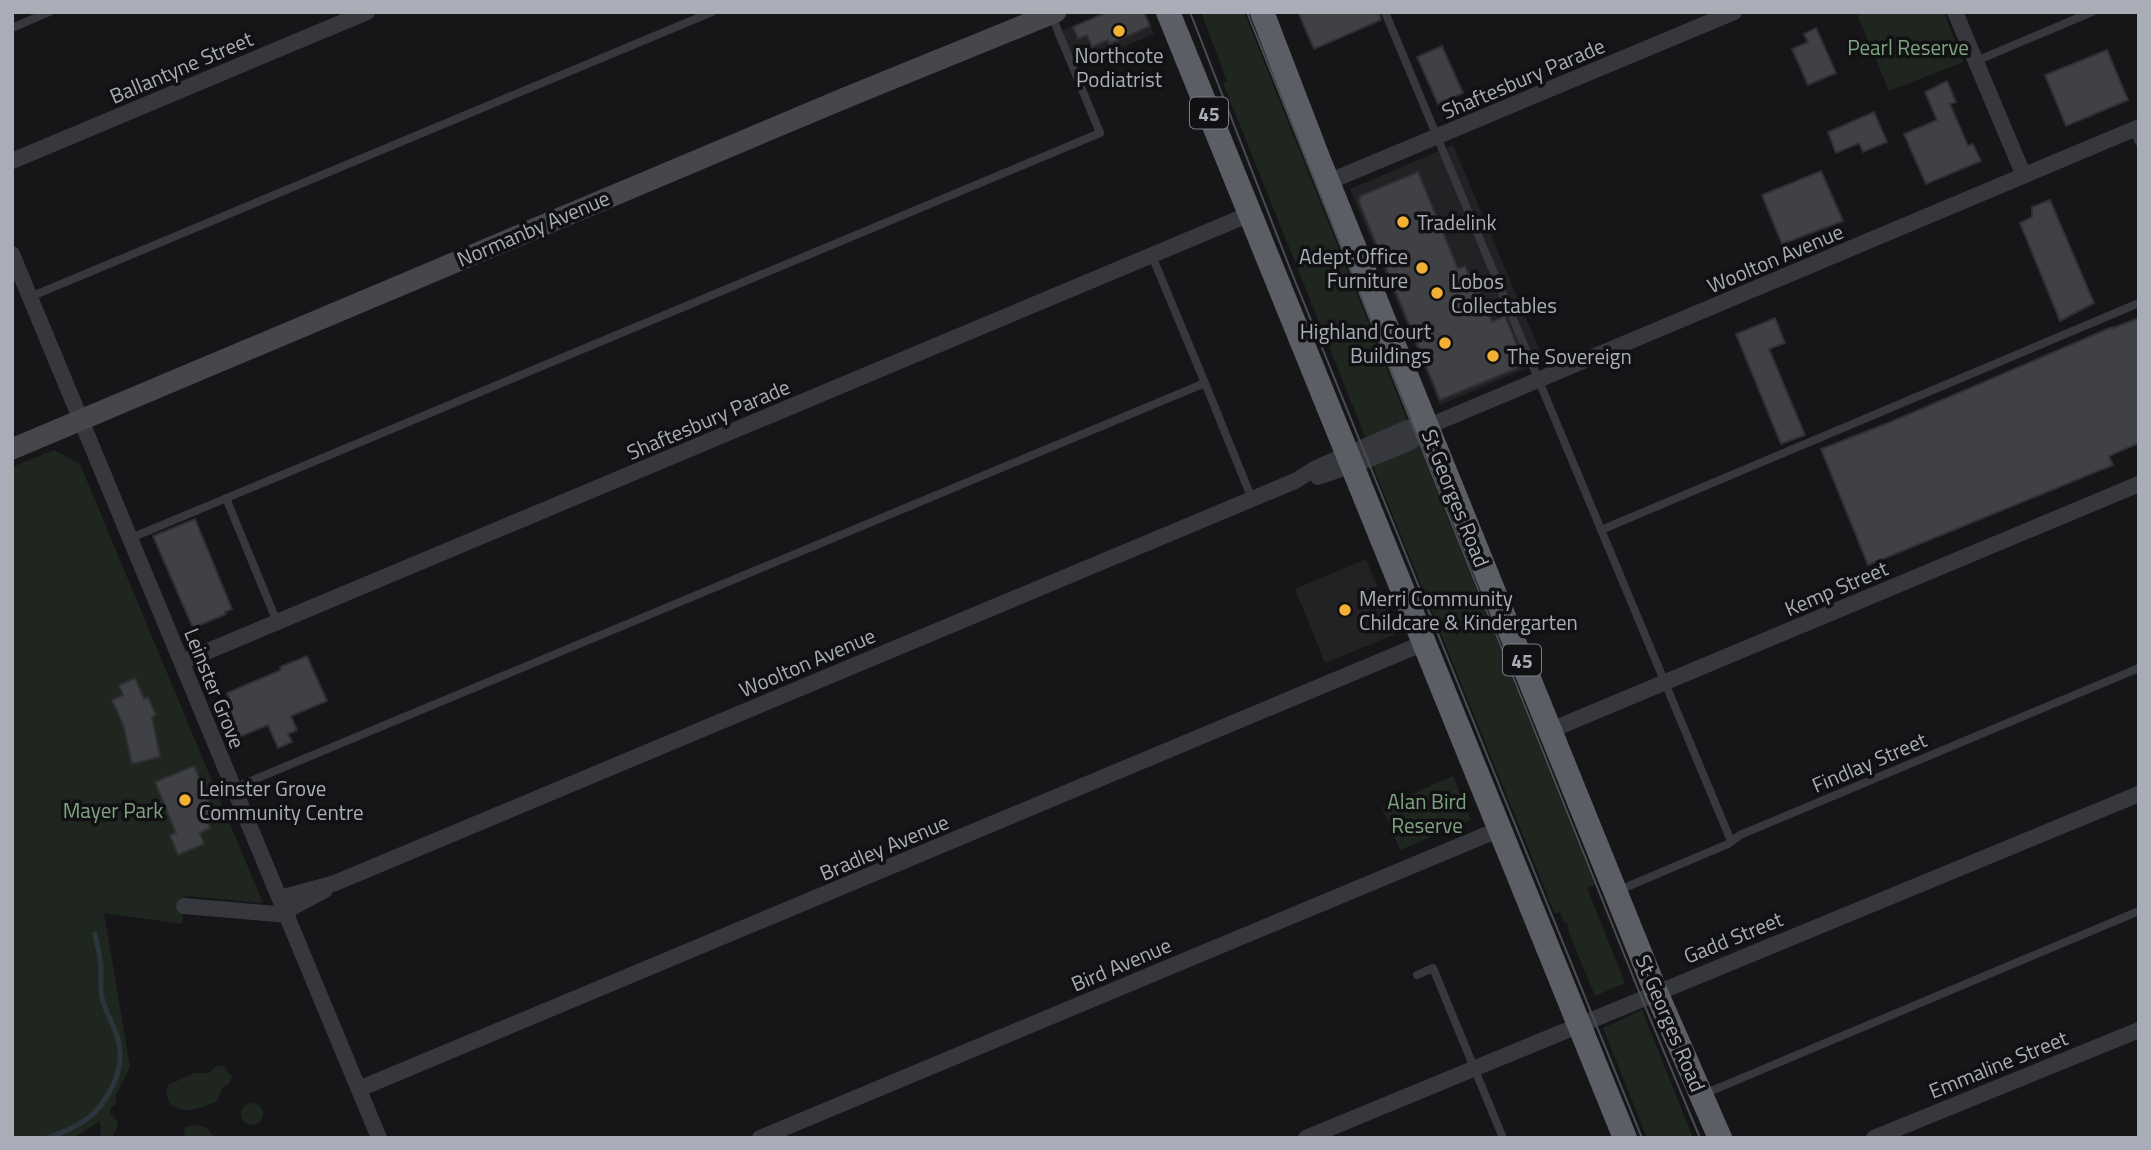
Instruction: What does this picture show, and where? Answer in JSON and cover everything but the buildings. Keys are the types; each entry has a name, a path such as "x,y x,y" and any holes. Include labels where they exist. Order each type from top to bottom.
{"highway":[{"name":"45","path":"1168,12 1625,1138"},
{"name":"St Georges Road","path":"1262,12 1615,892 1720,1138"}],"main road":[{"name":"Normanby Avenue","path":"12,449 1052,13"}],"street":[{"name":"Ballantyne Street","path":"12,161 367,12"},
{"name":"Shaftesbury Parade","path":"1328,182 1734,12"},
{"path":"1955,12 2024,176"},
{"name":"Woolton Avenue","path":"285,908 313,898 335,883 1295,481 1322,476 1350,460 1411,442 1427,427 2024,176 2137,133"},
{"name":"Shaftesbury Parade","path":"182,662 1250,214"},
{"name":"Leinster Grove","path":"13,260 379,1138"},
{"name":"Kemp Street","path":"1550,730 2139,484"},
{"name":"Bradley Avenue","path":"359,1089 1424,643"},
{"name":"Gadd Street","path":"1306,1138 2139,794"},
{"name":"Bird Avenue","path":"760,1138 1500,829"},
{"path":"184,906 285,908"},
{"name":"Emmaline Street","path":"1874,1138 2139,1030"}],"lane":[{"path":"12,28 50,12"},
{"path":"30,297 712,12"},
{"path":"1385,12 1731,841"},
{"path":"1976,61 2092,12"},
{"path":"131,538 1100,133 1052,13"},
{"path":"1152,256 1252,499"},
{"path":"1601,530 2139,303"},
{"path":"234,788 1205,383"},
{"path":"226,498 277,622"},
{"name":"Findlay Street","path":"1615,892 1740,835 2139,668"},
{"path":"1702,1095 2139,911"},
{"path":"1417,975 1433,968 1503,1138"}],"shaded area":[{"path":"1107,12 1144,12 1154,34 1070,69 1054,34"},
{"path":"1453,145 1544,361 1440,405 1350,189"},
{"name":"Merri Community Childcare & Kindergarten","path":"1366,559 1395,630 1393,635 1325,663 1295,589"}],"green space":[{"path":"1201,12 1244,12 1408,422 1366,439 1223,83 1227,81"},
{"name":"Pearl Reserve","path":"1856,12 1944,12 1963,62 1889,91"},
{"path":"1418,444 1595,885 1587,888 1625,983 1595,996 1567,922 1564,922 1560,912 1555,914 1372,464"},
{"name":"Mayer Park","path":"54,450 80,464 263,903 185,896 182,924 104,913 130,1067 115,1097 116,1104 110,1108 118,1126 112,1138 100,1138 99,1122 73,1138 12,1138 12,467"},
{"name":"Alan Bird Reserve","path":"1453,776 1471,820 1400,850 1382,807"},
{"path":"1642,1010 1693,1138 1647,1138 1603,1028"},
{"path":"218,1065 224,1067 232,1077 229,1084 222,1088 217,1101 188,1110 170,1105 166,1092 168,1085 194,1073 209,1073"},
{"path":"252,1103 260,1106 263,1114 260,1122 252,1125 244,1122 241,1114 244,1106"},
{"path":"193,1125 206,1128 213,1138 187,1138 183,1132 185,1127"}],"waterway":[{"path":"48,1138 80,1124 95,1112 107,1097 118,1071 119,1043 102,998 101,966 95,934"}],"tram line":[{"path":"1190,12 1291,271 1642,1138"},
{"path":"1247,12 1700,1138"}],"place":[{"name":"Northcote Podiatrist","path":"1119,31"},
{"name":"Tradelink","path":"1403,222"},
{"name":"Adept Office Furniture","path":"1422,268"},
{"name":"Lobos Collectables","path":"1437,293"},
{"name":"Highland Court Buildings","path":"1445,343"},
{"name":"The Sovereign","path":"1493,356"},
{"name":"Merri Community Childcare & Kindergarten","path":"1345,610"},
{"name":"Leinster Grove Community Centre","path":"185,800"}]}
